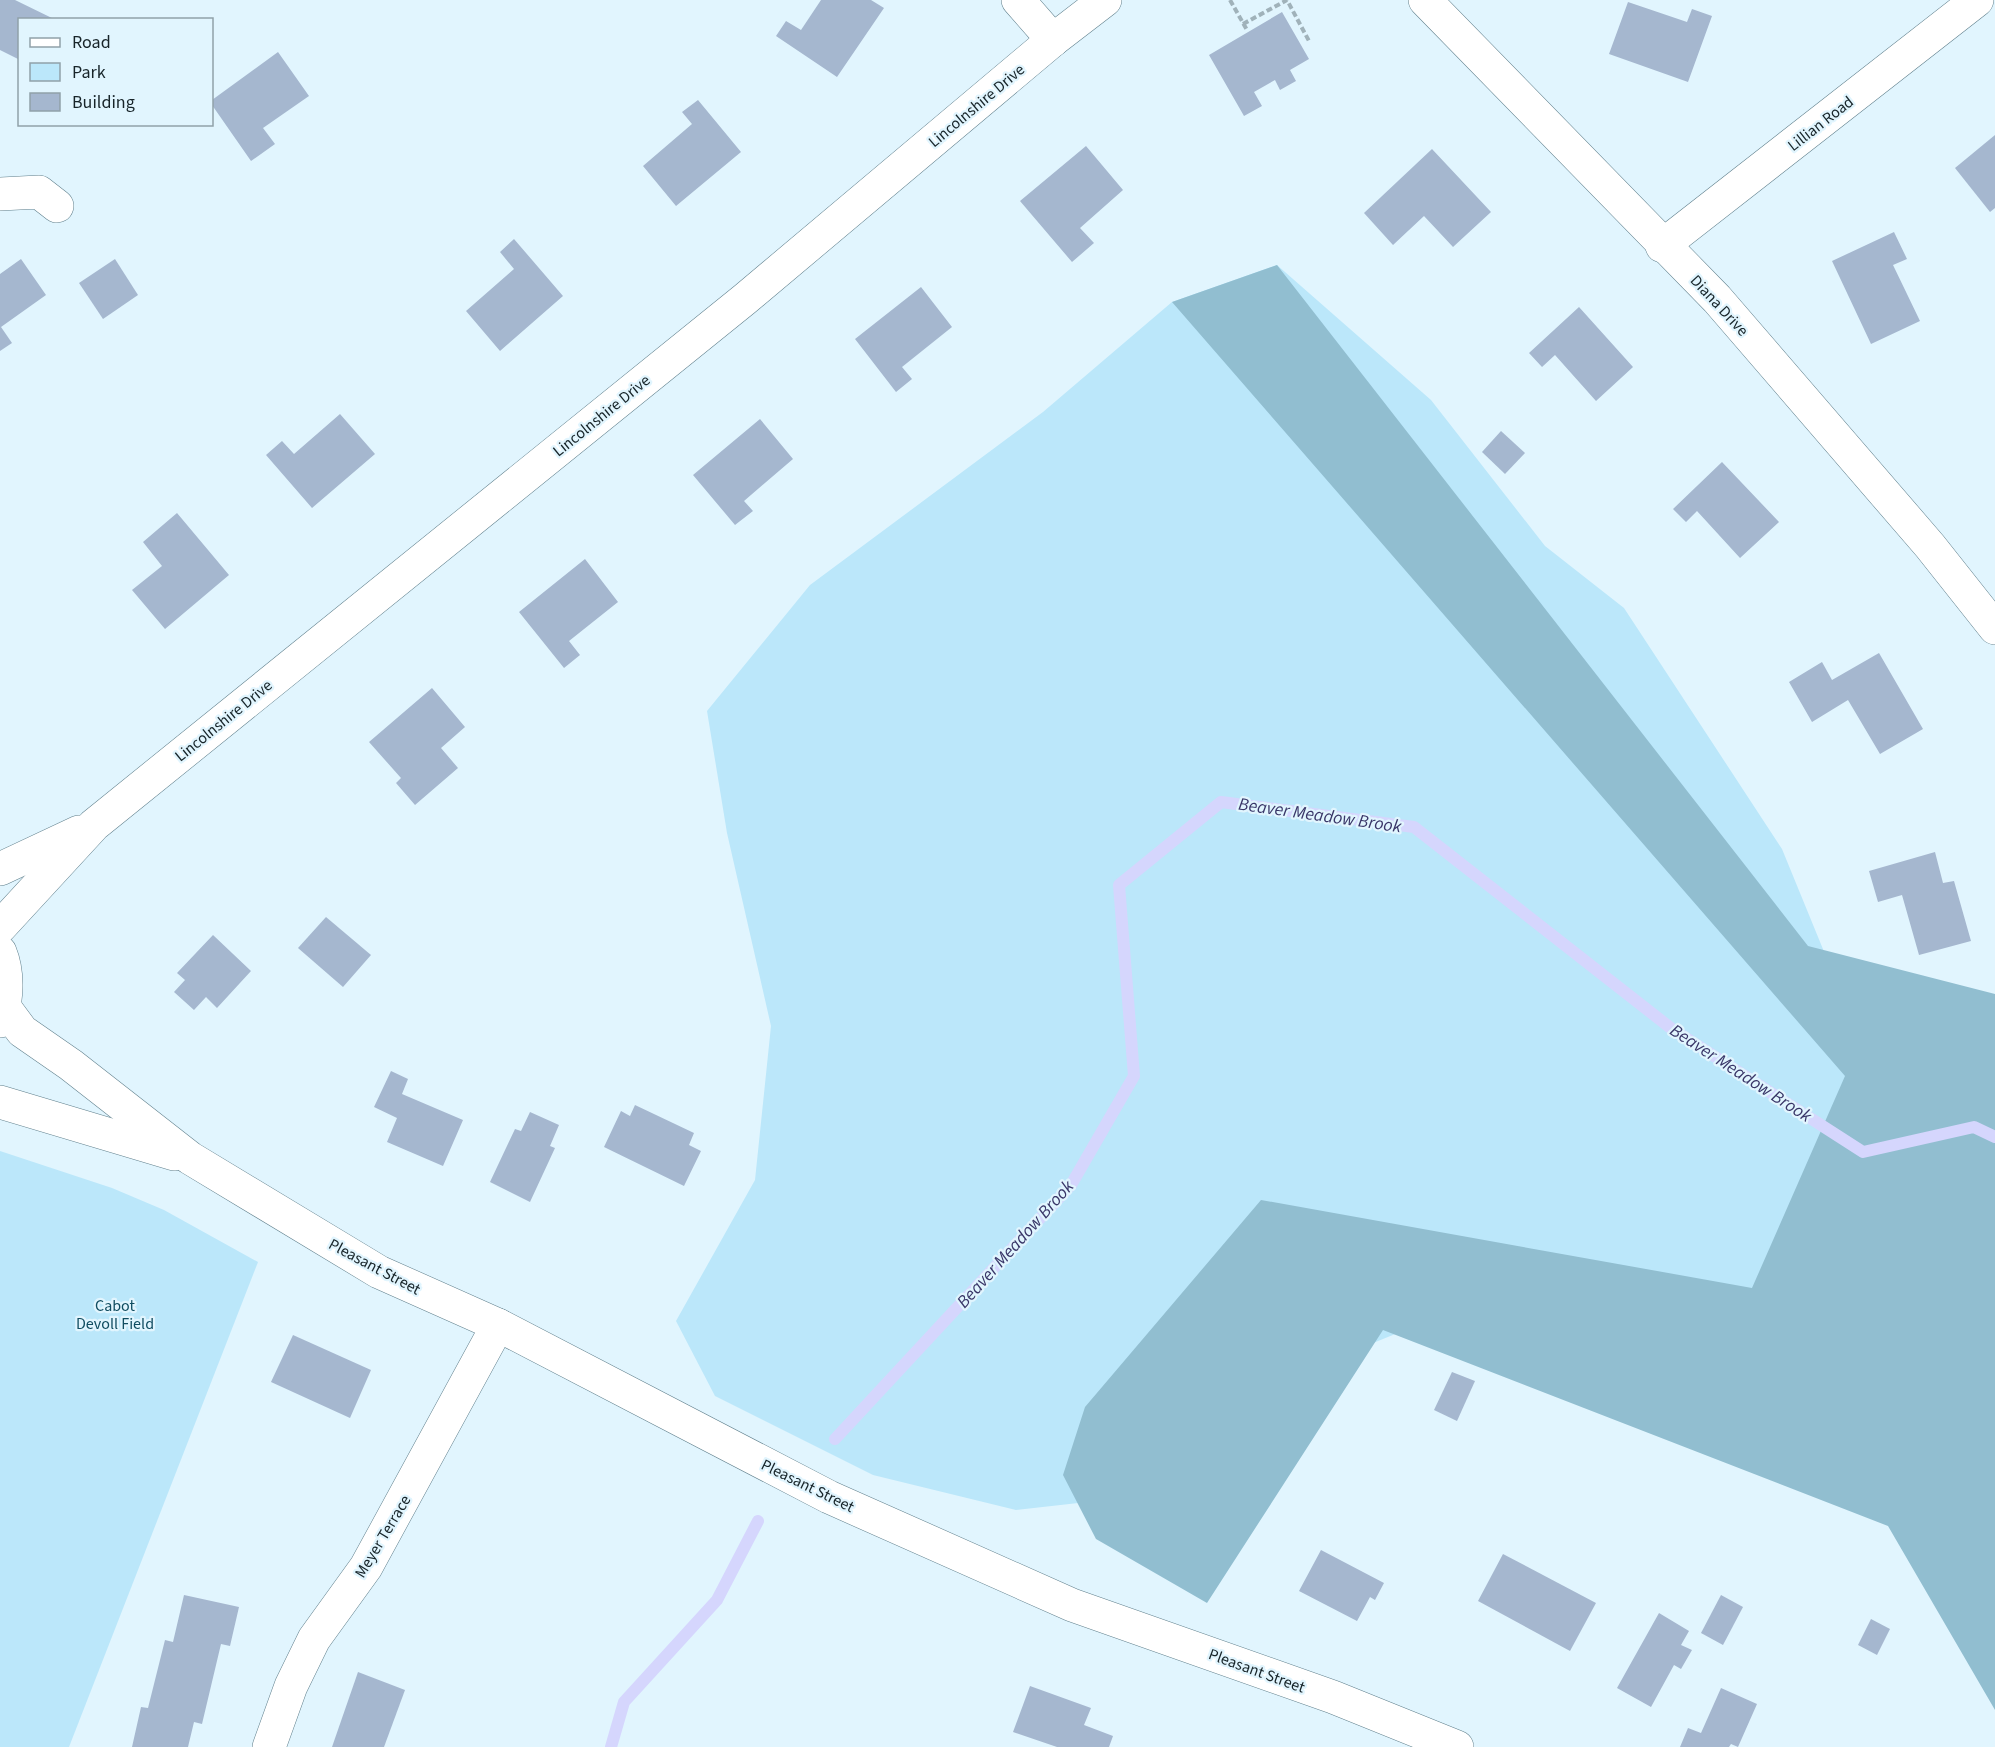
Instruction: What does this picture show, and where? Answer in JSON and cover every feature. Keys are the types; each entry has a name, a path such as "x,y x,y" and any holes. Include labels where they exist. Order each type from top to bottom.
{"street":[{"path":"1018,0 1053,40"},
{"name":"Lincolnshire Drive","path":"0,927 94,825 745,299 1053,40 1105,0"},
{"name":"Diana Drive","path":"1425,0 1716,299 1930,546 1995,628"},
{"name":"Lillian Road","path":"1662,246 1977,0"},
{"path":"0,194 39,192 57,206"},
{"name":"Lincolnshire Drive","path":"0,869 94,825"},
{"path":"0,952 7,983 2,1015"},
{"name":"Pleasant Street","path":"2,1015 71,1065 190,1158 379,1272 498,1325 850,1507 1072,1605 1332,1697 1457,1747"},
{"name":"Pleasant Street","path":"0,1102 190,1158"},
{"name":"Meyer Terrace","path":"269,1747 291,1686 314,1639 366,1567 498,1325"}],"path":[{"path":"1230,0 1247,30"},
{"path":"1243,24 1287,0 1309,41"}],"green space":[{"path":"1277,265 1431,400 1545,546 1624,608 1782,849 1861,1042 1755,1341 1474,1302 1292,1376 1185,1491 1016,1510 873,1475 715,1396 676,1321 755,1180 771,1026 727,833 707,711 810,585 1043,412 1172,302"},
{"name":"Cabot Devoll Field","path":"0,1151 112,1188 164,1210 258,1262 69,1747 0,1747"}],"shaded area":[{"path":"1277,265 1808,946 1995,994 1995,1710 1888,1526 1383,1330 1207,1603 1096,1539 1063,1475 1085,1407 1261,1200 1752,1288 1845,1076 1172,302"}],"building":[{"path":"0,0 15,0 52,18 18,18 18,59 0,50"},
{"path":"821,0 871,0 884,8 837,77 776,36 786,21 801,30"},
{"path":"1628,2 1687,22 1692,9 1712,16 1688,82 1609,54"},
{"path":"1282,12 1309,59 1290,70 1296,81 1280,90 1275,80 1254,92 1262,106 1244,116 1209,55"},
{"path":"278,52 309,96 263,128 275,144 251,161 213,106 213,99"},
{"path":"698,100 741,152 676,206 643,166 692,124 682,112"},
{"path":"1995,135 1995,208 1990,212 1955,168"},
{"path":"1086,146 1123,190 1080,228 1094,243 1072,262 1020,201"},
{"path":"1432,149 1491,212 1453,247 1424,216 1393,245 1364,213"},
{"path":"1894,232 1907,259 1893,265 1920,321 1871,344 1832,261"},
{"path":"514,239 563,296 500,351 466,311 514,269 500,252"},
{"path":"21,259 46,295 1,327 12,343 0,351 0,274"},
{"path":"115,259 138,295 103,319 79,283"},
{"path":"921,287 952,327 902,367 912,379 896,392 855,339"},
{"path":"1579,307 1633,367 1596,401 1555,355 1542,367 1529,353"},
{"path":"340,414 375,454 312,508 266,455 282,441 294,454"},
{"path":"760,419 793,459 744,501 753,511 735,525 693,475"},
{"path":"1501,431 1525,453 1505,474 1482,452"},
{"path":"1722,462 1779,522 1740,558 1697,511 1686,522 1673,509"},
{"path":"177,513 229,575 165,629 132,590 162,566 143,542"},
{"path":"585,559 618,602 569,641 580,655 564,668 519,612"},
{"path":"1879,653 1923,729 1880,754 1848,700 1812,722 1789,682 1822,662 1832,680"},
{"path":"432,688 465,727 441,748 458,768 415,805 396,783 401,778 369,742"},
{"path":"1935,852 1943,883 1954,881 1971,941 1919,955 1902,895 1878,902 1869,871"},
{"path":"326,917 371,955 343,987 298,948"},
{"path":"213,935 251,971 217,1008 206,997 194,1010 174,992 185,980 177,973"},
{"path":"391,1071 408,1079 402,1094 463,1120 443,1166 387,1142 397,1118 374,1107"},
{"path":"635,1105 694,1133 689,1145 701,1151 684,1186 604,1147 621,1111 630,1116"},
{"path":"530,1112 559,1125 550,1146 555,1148 530,1202 490,1182 515,1129 521,1131"},
{"path":"293,1335 371,1370 350,1418 271,1382"},
{"path":"1452,1372 1475,1381 1457,1421 1434,1410"},
{"path":"1321,1550 1384,1583 1375,1600 1370,1597 1357,1621 1299,1591"},
{"path":"1503,1554 1596,1603 1570,1651 1478,1601"},
{"path":"184,1595 239,1607 230,1646 221,1644 202,1724 194,1722 188,1747 132,1747 141,1707 148,1708 165,1640 173,1642"},
{"path":"1721,1595 1743,1607 1723,1645 1701,1633"},
{"path":"1659,1613 1689,1631 1681,1645 1692,1650 1681,1669 1674,1665 1651,1707 1617,1688"},
{"path":"1871,1619 1890,1629 1877,1655 1858,1645"},
{"path":"358,1672 405,1690 384,1747 332,1747"},
{"path":"1030,1686 1091,1708 1084,1725 1113,1736 1109,1747 1057,1747 1013,1732"},
{"path":"1721,1688 1757,1704 1738,1747 1731,1744 1729,1747 1680,1747 1688,1728 1701,1733"}],"waterway":[{"name":"Beaver Meadow Brook","path":"835,1439 1071,1185 1134,1076 1119,885 1221,802 1414,827 1672,1029 1863,1152 1974,1127 1995,1137"},
{"name":"Beaver Meadow Brook","path":"611,1747 624,1702 717,1600 758,1521"}]}
